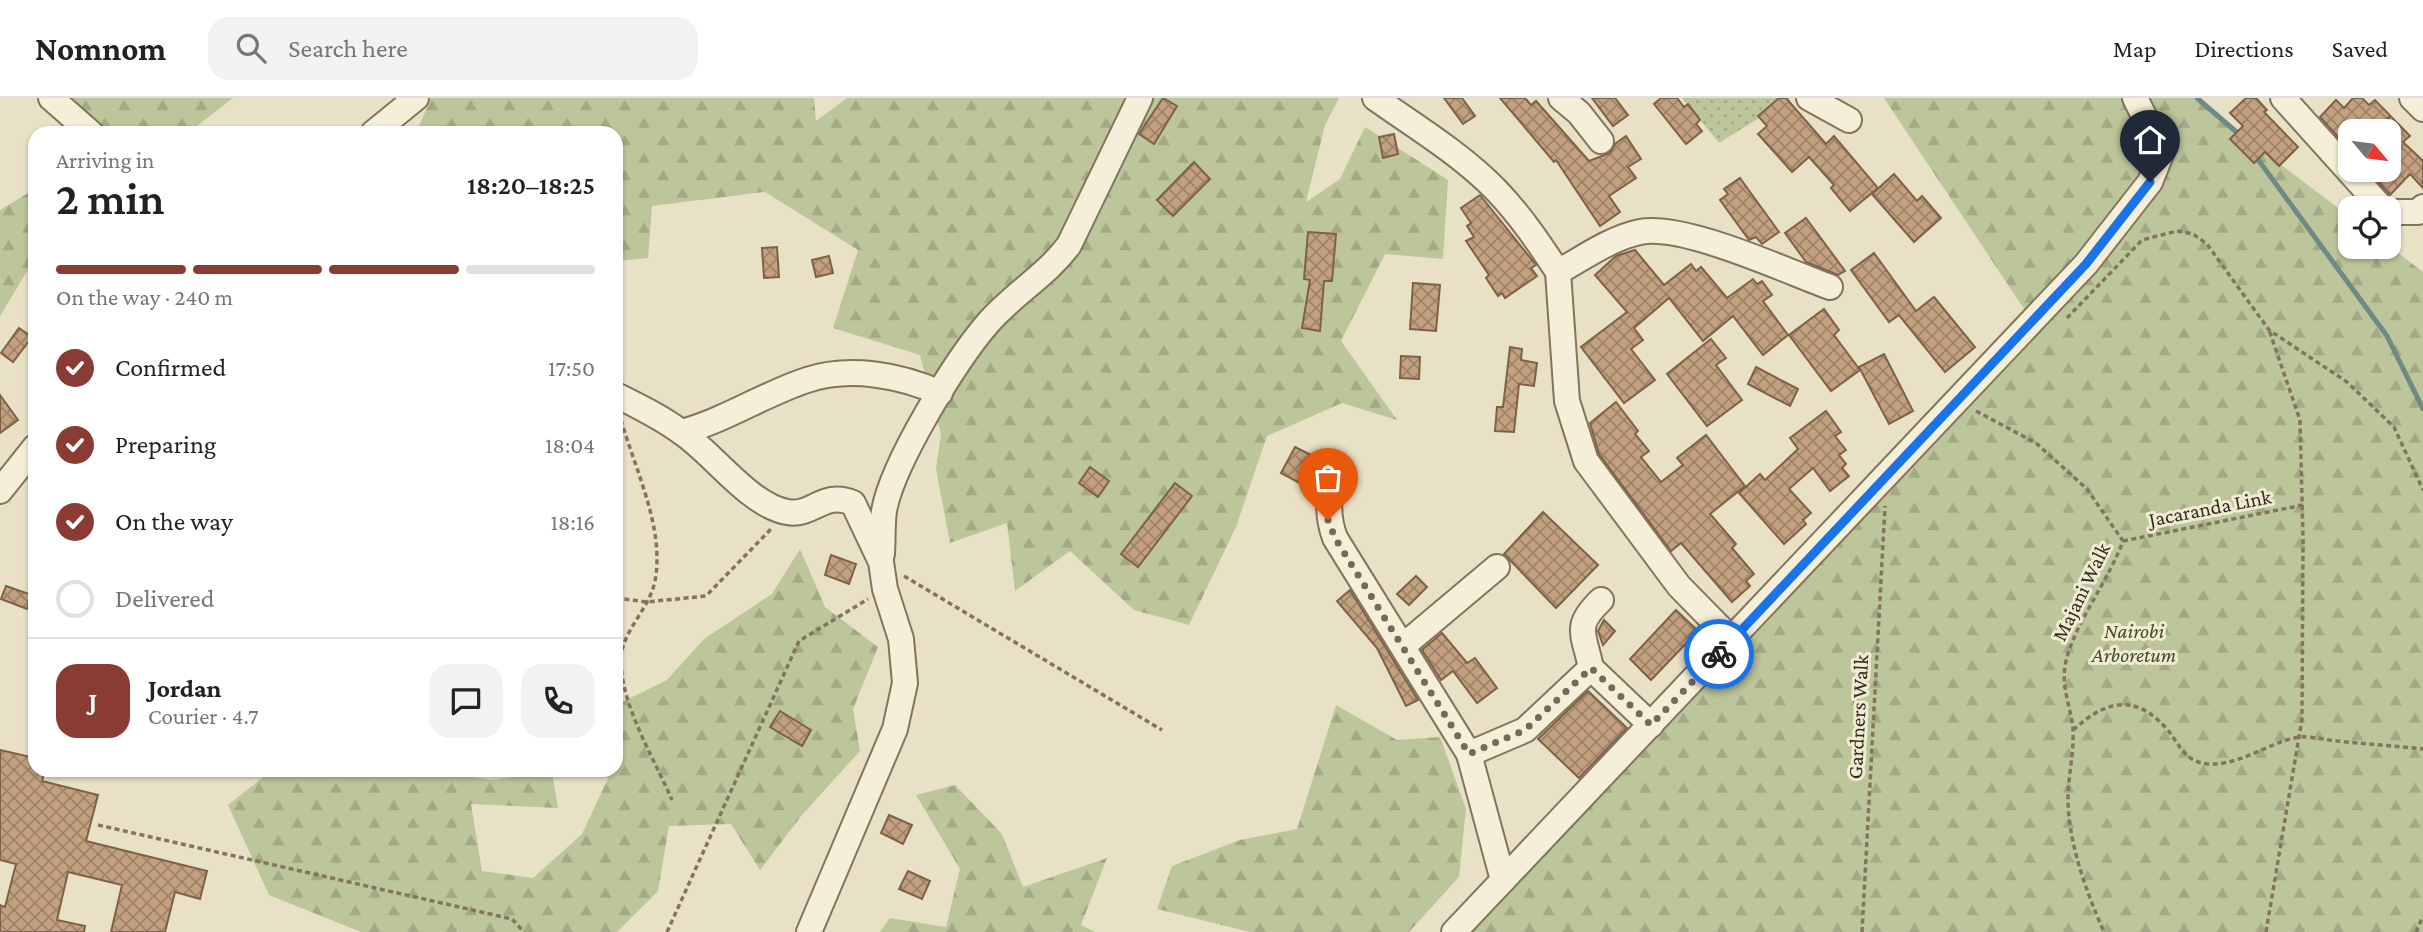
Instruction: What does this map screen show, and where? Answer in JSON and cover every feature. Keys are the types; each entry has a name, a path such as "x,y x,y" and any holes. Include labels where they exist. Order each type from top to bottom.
{"street":[{"path":"51,98 83,126"},
{"path":"382,126 416,98"},
{"path":"809,932 895,729 905,683 901,639 885,589 881,562 884,511 890,492 940,393 990,321 1054,266 1069,245 1140,98"},
{"path":"1375,98 1454,154 1494,188 1521,218 1558,272 1567,401 1586,461 1679,586 1732,640"},
{"path":"1561,98 1579,113 1601,141"},
{"path":"1810,98 1849,120"},
{"path":"1454,932 2086,264 2150,182 2162,152 2135,98"},
{"path":"2283,98 2371,196"},
{"path":"2412,98 2423,109"},
{"path":"2401,212 2418,212 2423,207"},
{"path":"1558,272 1622,237 1643,231 1696,238 1830,287"},
{"path":"682,432 707,426 808,379 854,373 892,376 916,382 940,393"},
{"path":"623,408 682,432 744,487 787,512 797,512 831,498 853,503 881,562"},
{"path":"0,491 28,456"},
{"path":"1334,470 1328,502 1328,520 1335,538 1469,754 1503,880"},
{"path":"1403,646 1497,567"},
{"path":"1601,600 1584,617 1582,625 1591,668 1651,725"},
{"path":"1469,754 1525,730 1591,668"}],"path":[{"path":"2060,325 2142,240 2177,231 2193,234 2207,244 2269,330 2300,420 2302,719 2266,932"},
{"path":"2269,330 2347,382 2394,428 2423,490"},
{"name":"Majani Walk","path":"1986,401 1976,411 2036,443 2087,489 2123,541 2112,572 2066,660 2063,683 2073,730 2068,794 2070,828 2093,906 2104,932"},
{"path":"623,424 656,546 655,582 623,645"},
{"name":"Gardners Walk","path":"1862,932 1885,504"},
{"name":"Jacaranda Link","path":"2123,541 2302,505"},
{"path":"623,599 647,601 706,596 787,512"},
{"path":"881,562 1162,730"},
{"path":"667,932 799,640 885,589"},
{"path":"623,674 629,702 672,800"},
{"path":"2073,730 2095,710 2119,704 2136,707 2165,727 2179,749 2192,760 2209,764 2254,755 2300,737 2423,749"},
{"path":"99,825 512,919 524,932"},
{"path":"2416,932 2423,916"}],"green space":[{"path":"60,98 233,98 197,126 93,126"},
{"path":"431,98 814,98 816,121 847,98 1339,98 1325,125 1306,202 1340,179 1365,127 1448,180 1443,259 1385,254 1341,341 1397,420 1342,403 1267,436 1236,527 1189,625 1134,610 1070,551 1015,591 1007,523 950,543 936,469 941,434 920,355 833,328 858,250 765,192 652,206 648,258 623,260 623,126 419,126"},
{"path":"1682,98 1791,98 1719,143"},
{"name":"Nairobi Arboretum","path":"1884,98 2193,98 2338,208 2338,259 2401,259 2401,255 2423,272 2423,932 1444,932 2038,330"},
{"path":"28,193 28,270 0,316 0,210"},
{"path":"800,549 825,607 878,647 853,709 860,751 802,815 760,870 731,824 669,826 658,891 617,932 361,932 269,895 228,805 263,777 471,777 492,780 553,777 558,808 471,804 482,871 533,878 582,834 609,777 623,777 623,702 667,680 704,639 772,594"},
{"path":"1336,705 1397,740 1440,737 1466,809 1459,877 1409,932 1250,932 1157,909 1172,866 1240,840 1297,829"},
{"path":"955,785 1002,834 1023,887 1107,858 1081,925 1095,932 880,932 890,918 946,927 960,869 916,795"}],"building":[{"path":"1163,98 1177,106 1154,144 1139,134"},
{"path":"1444,98 1462,98 1475,116 1463,124"},
{"path":"1500,98 1525,98 1531,105 1536,101 1589,161 1610,153 1615,144 1626,136 1641,159 1628,167 1636,178 1609,196 1620,212 1600,226 1556,160 1554,162"},
{"path":"1592,98 1615,98 1628,115 1613,126"},
{"path":"1661,98 1677,98 1684,107 1688,104 1700,120 1696,124 1702,131 1686,144 1654,104"},
{"path":"1779,98 1786,98 1826,144 1834,136 1878,188 1850,211 1831,188 1834,185 1809,157 1792,172 1758,134 1767,126 1758,116"},
{"path":"2246,98 2256,98 2267,110 2264,112 2298,147 2279,166 2265,152 2254,163 2230,139 2243,126 2230,113"},
{"path":"2353,98 2362,98 2369,105 2375,100 2393,119 2338,119 2338,137 2320,117 2336,100 2344,108"},
{"path":"2401,127 2410,136 2403,142 2423,161 2423,188 2410,174 2390,195 2378,182 2401,182"},
{"path":"1394,134 1398,154 1383,158 1379,137"},
{"path":"1194,162 1210,179 1173,216 1157,200"},
{"path":"1894,174 1917,201 1922,196 1941,218 1914,242 1872,194"},
{"path":"1740,178 1779,232 1762,244 1756,237 1749,240 1720,200 1728,194 1724,189"},
{"path":"1480,195 1536,265 1531,268 1537,276 1505,298 1502,293 1498,296 1486,278 1489,275 1466,241 1474,237 1467,226 1471,223 1461,208"},
{"path":"1806,218 1845,271 1838,275 1806,262 1785,233"},
{"path":"1308,232 1336,234 1332,281 1324,281 1320,331 1302,328 1310,280 1304,279"},
{"path":"777,247 779,277 764,278 762,248"},
{"path":"1635,250 1664,285 1691,264 1696,271 1701,267 1727,298 1753,279 1757,284 1762,281 1772,295 1763,301 1788,335 1763,355 1733,316 1703,341 1669,298 1634,328 1643,340 1631,349 1655,380 1624,403 1581,347 1627,312 1595,275 1616,256"},
{"path":"1874,253 1916,311 1934,297 1975,347 1945,372 1899,315 1889,322 1851,270"},
{"path":"829,256 833,273 816,277 812,260"},
{"path":"1413,283 1440,285 1436,331 1410,329"},
{"path":"1824,309 1839,330 1834,335 1860,370 1831,391 1789,335"},
{"path":"19,328 28,334 28,342 13,362 1,353"},
{"path":"1711,339 1726,358 1716,365 1742,400 1707,426 1667,374"},
{"path":"1510,347 1522,349 1521,360 1537,363 1534,386 1519,384 1514,432 1495,431 1497,407 1503,407"},
{"path":"1884,354 1913,411 1889,424 1859,367"},
{"path":"1401,356 1420,357 1419,379 1400,378"},
{"path":"1756,367 1798,389 1790,406 1748,384"},
{"path":"0,395 18,420 0,433"},
{"path":"1616,402 1638,431 1635,434 1649,451 1641,457 1661,482 1683,465 1677,458 1706,435 1745,486 1710,514 1736,544 1732,548 1754,574 1746,581 1750,586 1732,602 1681,543 1671,551 1599,454 1590,423"},
{"path":"1826,411 1841,432 1835,436 1846,450 1839,455 1846,464 1842,468 1849,476 1830,491 1813,468 1789,489 1811,513 1803,520 1806,524 1784,544 1739,493 1760,474 1765,480 1798,449 1790,438"},
{"path":"1295,447 1321,460 1307,487 1281,473"},
{"path":"1090,467 1109,481 1098,497 1079,483"},
{"path":"1175,483 1192,496 1138,567 1121,554"},
{"path":"1543,512 1598,565 1556,608 1504,554"},
{"path":"831,555 856,564 849,584 825,575"},
{"path":"1416,576 1427,587 1409,605 1397,594"},
{"path":"6,586 28,594 28,606 27,609 1,599"},
{"path":"1350,590 1418,700 1406,706 1377,648 1337,601"},
{"path":"1676,610 1698,631 1651,680 1630,659"},
{"path":"1604,620 1615,631 1603,645 1598,631"},
{"path":"1442,633 1467,663 1475,658 1497,688 1477,703 1453,671 1441,680 1422,650"},
{"path":"1588,691 1627,728 1579,778 1538,739"},
{"path":"780,711 811,730 802,746 770,727"},
{"path":"0,750 28,756 28,777 43,777 42,781 98,795 86,841 207,871 200,899 175,892 165,932 111,932 122,885 68,872 57,920 85,926 84,932 0,932 0,905 5,907 16,864 0,860"},
{"path":"889,815 912,825 903,844 881,833"},
{"path":"908,871 930,881 922,899 899,889"}],"waterway":[{"path":"2197,98 2240,135"},
{"path":"2254,154 2387,336 2423,409"}],"way so far":[{"path":"1328,520 1335,538 1469,754 1525,730 1591,668 1651,725 1719,654"}],"route":[{"path":"1719,654 2086,264 2150,182"}]}
